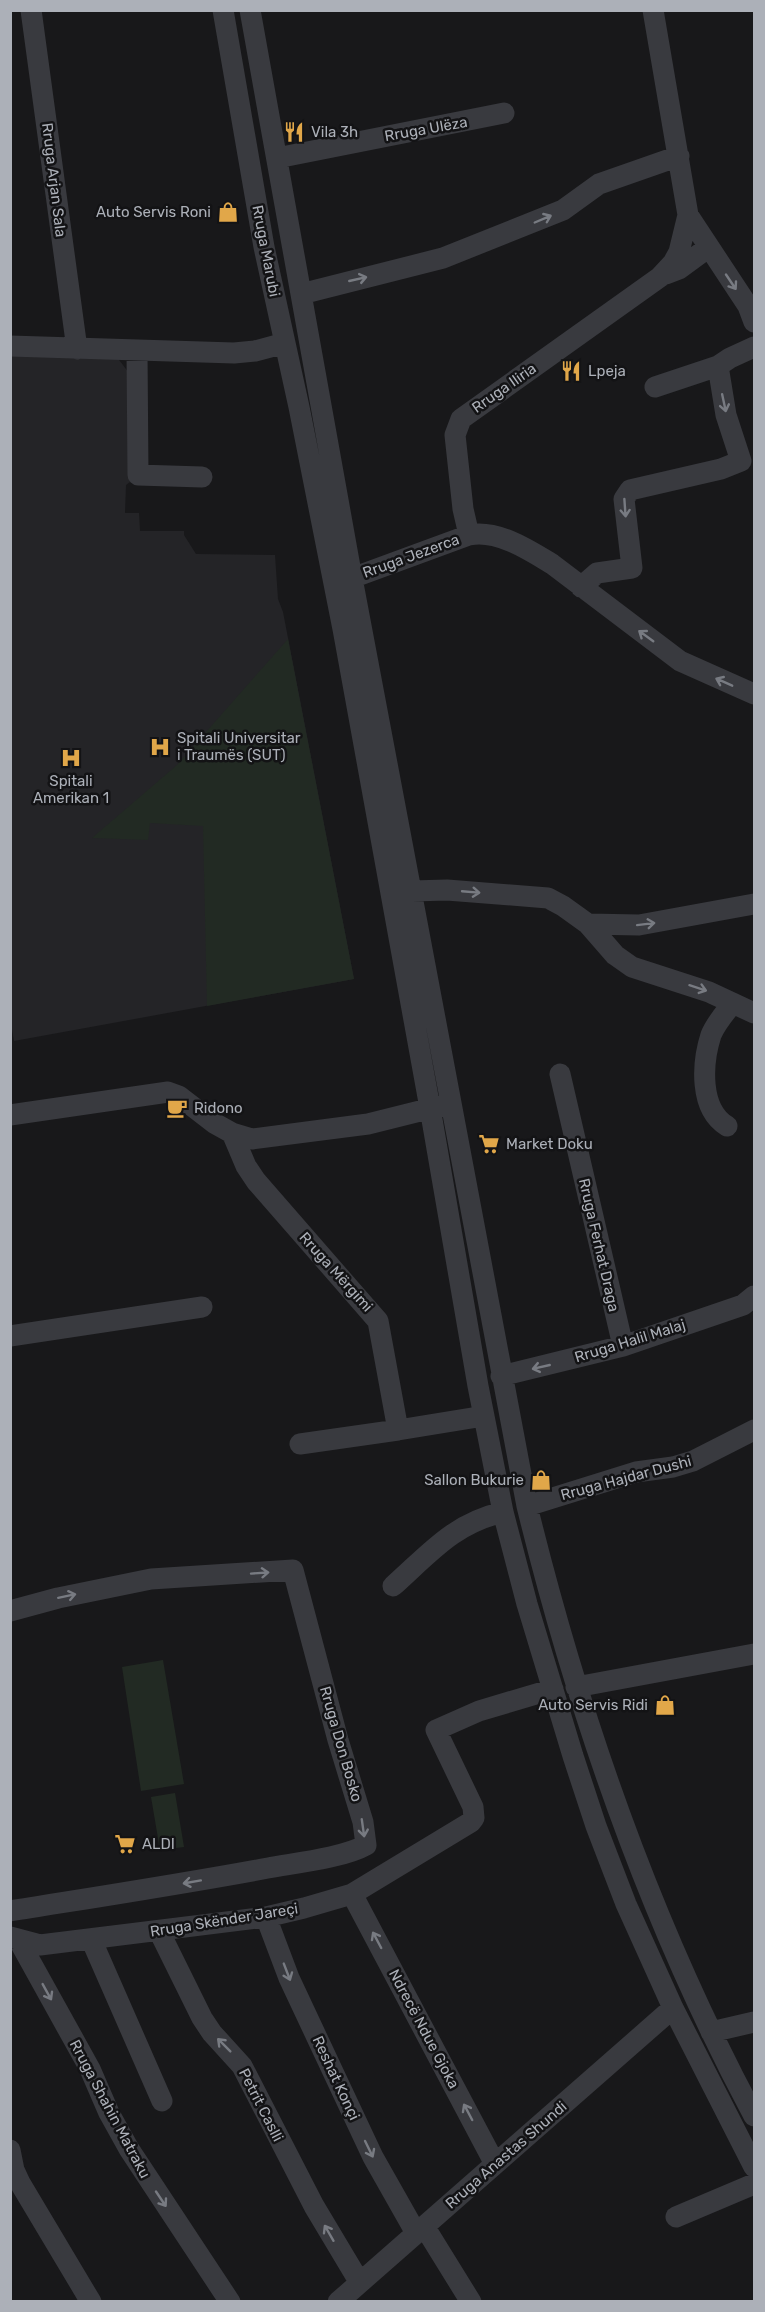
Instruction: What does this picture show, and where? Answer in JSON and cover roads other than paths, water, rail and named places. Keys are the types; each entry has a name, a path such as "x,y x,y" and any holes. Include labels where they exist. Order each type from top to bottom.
{"street":[{"name":"Rruga Arjan Sala","path":"31,10 77,349"},
{"name":"Rruga Marubi","path":"223,10 264,247 441,1106"},
{"path":"250,10 352,578 412,891 484,1416 503,1512 579,1776 626,1904 673,2008 754,2168"},
{"name":"Rruga Iliria","path":"469,535 463,509 455,435 461,419 660,277 673,263 679,252 688,215 653,10"},
{"name":"Rruga Ulëza","path":"277,158 504,113"},
{"path":"302,294 443,258 563,210 599,184 679,156"},
{"path":"688,215 748,306 754,322"},
{"path":"660,277 679,269 709,248"},
{"path":"10,346 234,353 255,351 285,343"},
{"path":"655,387 718,366 754,347"},
{"path":"136,351 138,475 202,477"},
{"path":"581,587 597,573 632,568 624,499 630,490 722,469 741,461 726,415 718,366"},
{"path":"469,535 490,534 534,553 680,661 754,694"},
{"name":"Rruga Jezerca","path":"352,578 469,535"},
{"path":"412,891 447,890 548,898 588,924 615,955 632,967 709,992 754,1013"},
{"path":"588,924 639,925 754,904"},
{"path":"727,1126 718,1121 712,1112 708,1098 705,1067 712,1035 718,1022 732,1004"},
{"name":"Rruga Ferhat Draga","path":"560,1074 623,1346"},
{"path":"10,1115 168,1092 178,1096 214,1123 232,1133 262,1139 368,1124 441,1106"},
{"path":"441,1106 501,1376 527,1506 576,1687 630,1842 662,1923 711,2032 754,2116"},
{"name":"Rruga Mërgimi","path":"232,1133 246,1166 256,1181 378,1321 398,1430"},
{"name":"Rruga Halil Malaj","path":"501,1376 623,1346 742,1305 754,1296"},
{"path":"10,1336 202,1307"},
{"path":"300,1444 484,1416"},
{"name":"Rruga Hajdar Dushi","path":"527,1506 636,1473 693,1461 754,1430"},
{"path":"393,1586 451,1534 482,1517 503,1512"},
{"name":"Rruga Don Bosko","path":"10,1611 58,1598 151,1579 293,1570 338,1740 363,1822 366,1845 310,1860 10,1911"},
{"path":"576,1687 754,1654"},
{"name":"Rruga Skënder Jareçi","path":"15,1939 40,1945 266,1917 352,1894 474,1818 473,1807 436,1730 479,1711 553,1689"},
{"name":"Ndrecë Ndue Gjoka","path":"352,1894 495,2164"},
{"name":"Reshat Konçi","path":"266,1917 290,1978 373,2157 420,2230 471,2301"},
{"name":"Petrit Caslli","path":"159,1931 202,2018 212,2033 242,2066 292,2166 360,2283"},
{"name":"Rruga Shahin Matraku","path":"15,1939 90,2069 129,2149 230,2301"},
{"path":"91,1939 162,2101"},
{"name":"Rruga Anastas Shundi","path":"338,2301 673,2008"},
{"path":"711,2032 754,2022"},
{"path":"10,2150 14,2170 20,2183 91,2301"},
{"path":"676,2217 754,2184"}],"place":[{"name":"Vila 3h","path":"294,132"},
{"name":"Auto Servis Roni","path":"228,212"},
{"name":"Lpeja","path":"571,371"},
{"name":"Spitali Universitar i Traumës (SUT)","path":"160,747"},
{"name":"Spitali Amerikan 1","path":"71,758"},
{"name":"Ridono","path":"177,1108"},
{"name":"Market Doku","path":"489,1144"},
{"name":"Sallon Bukurie","path":"541,1480"},
{"name":"Auto Servis Ridi","path":"665,1705"},
{"name":"ALDI","path":"125,1844"}]}
